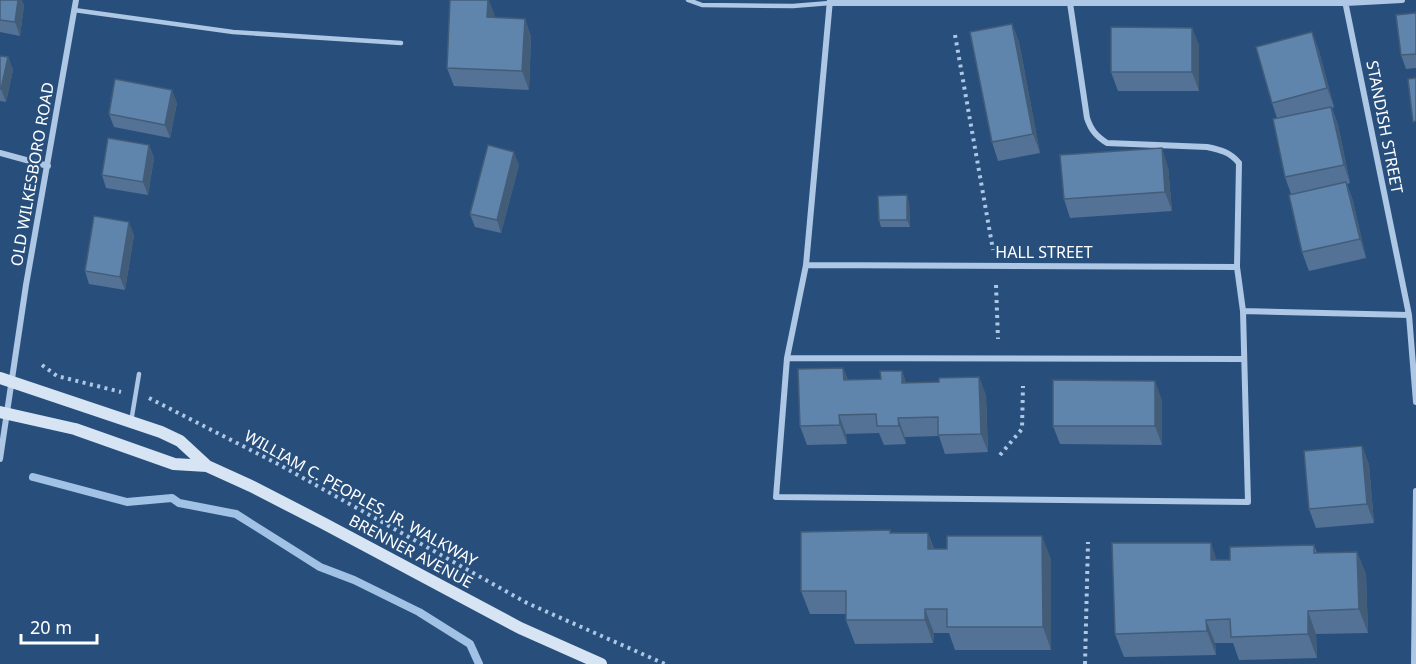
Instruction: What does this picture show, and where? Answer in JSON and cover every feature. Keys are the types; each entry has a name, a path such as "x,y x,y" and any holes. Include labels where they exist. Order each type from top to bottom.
{"street":[{"name":"OLD WILKESBORO ROAD","path":"0,459 6,379 48,166 76,0"},
{"path":"1070,1 1087,118 1091,130 1099,138 1107,143 1214,148 1231,154 1239,163 1237,267 1243,311 1248,502 776,497 787,358 806,265 830,1 1402,0"},
{"name":"STANDISH STREET","path":"1346,1 1409,315 1416,402"},
{"path":"0,153 48,166"},
{"name":"HALL STREET","path":"806,265 1237,267"},
{"path":"1243,311 1409,315"},
{"path":"787,358 1244,359"},
{"name":"BRENNER AVENUE","path":"6,379 180,441 207,466 313,518 520,628 601,664"},
{"name":"BRENNER AVENUE","path":"3,413 75,429 174,464 207,466"},
{"path":"1414,664 1416,491"}],"lane":[{"path":"688,0 702,5 793,6 830,1"},
{"path":"74,10 233,32 401,43"},
{"path":"131,422 139,374"}],"path":[{"path":"955,34 993,251"},
{"path":"996,285 998,339"},
{"name":"WILLIAM C. PEOPLES, JR. WALKWAY","path":"42,365 57,376 152,399 278,464 527,603 665,664"},
{"path":"1000,455 1022,429 1023,386"},
{"path":"1085,664 1088,543"}],"building":[{"path":"0,0 18,0 15,22 0,20"},
{"path":"450,0 488,0 487,17 525,19 522,71 447,68"},
{"path":"1416,13 1416,54 1401,55 1396,15"},
{"path":"1012,24 1033,134 992,142 970,32"},
{"path":"1111,27 1192,28 1192,72 1111,72"},
{"path":"1312,32 1327,88 1272,103 1256,47"},
{"path":"0,56 8,57 1,89 0,89"},
{"path":"1416,78 1416,121 1413,122 1408,79"},
{"path":"115,79 172,90 165,125 109,114"},
{"path":"1331,107 1344,165 1285,177 1273,119"},
{"path":"108,138 149,145 143,182 102,175"},
{"path":"488,145 514,152 497,220 470,214"},
{"path":"1162,148 1165,192 1064,199 1060,155"},
{"path":"1346,182 1360,239 1302,252 1289,195"},
{"path":"907,195 907,220 879,220 878,196"},
{"path":"94,216 129,222 120,277 85,271"},
{"path":"843,368 844,380 881,379 880,371 902,371 902,383 939,382 939,378 979,377 981,434 938,435 938,417 898,418 899,426 877,426 876,414 839,415 840,425 800,426 798,369"},
{"path":"1053,380 1155,381 1155,426 1053,426"},
{"path":"1362,446 1367,504 1309,509 1304,451"},
{"path":"890,530 890,533 928,533 928,549 947,549 947,536 1042,536 1043,627 947,627 947,609 925,609 925,620 846,620 846,591 801,591 801,532"},
{"path":"1112,543 1211,543 1211,560 1230,560 1230,547 1314,545 1314,553 1357,552 1359,609 1308,611 1308,634 1231,637 1230,619 1206,620 1207,631 1115,634"}],"waterway":[{"path":"33,477 127,502 172,498 179,503 236,514 320,567 354,580 419,612 470,644 479,664"}]}
